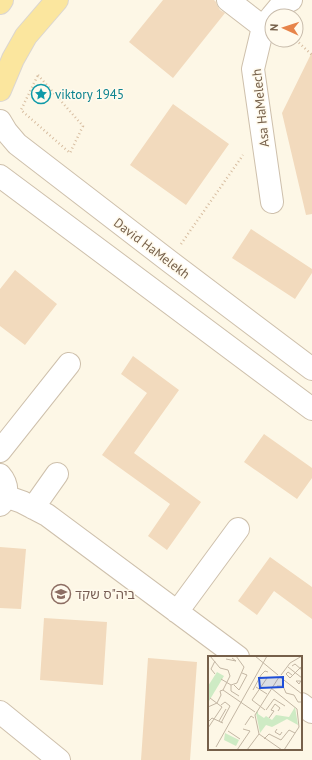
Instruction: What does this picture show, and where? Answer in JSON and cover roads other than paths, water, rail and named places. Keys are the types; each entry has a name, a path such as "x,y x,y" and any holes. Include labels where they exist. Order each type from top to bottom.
{"main road":[{"path":"0,90 13,59 26,36 57,0"}],"street":[{"path":"228,0 264,18"},
{"path":"279,8 282,4 291,0"},
{"name":"Asa HaMelech","path":"264,35 253,69 272,202"},
{"name":"David HaMelekh","path":"0,121 17,144 312,369"},
{"path":"0,176 312,410"},
{"path":"0,451 68,364"},
{"path":"33,508 58,474"},
{"path":"0,475 5,481 6,487 3,501 22,502 47,515 237,656"},
{"path":"177,612 238,529"},
{"path":"302,705 312,712"},
{"path":"0,712 59,760"}],"place":[{"name":"viktory 1945","path":"41,94"},
{"name":"ביה\"ס שקד","path":"61,594"}]}
